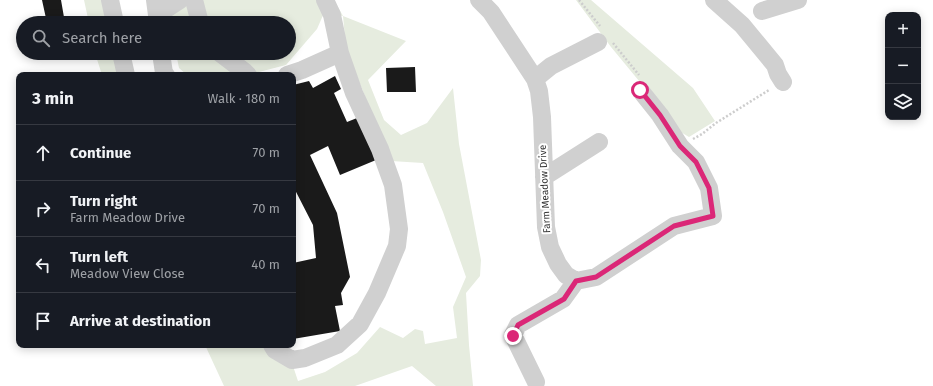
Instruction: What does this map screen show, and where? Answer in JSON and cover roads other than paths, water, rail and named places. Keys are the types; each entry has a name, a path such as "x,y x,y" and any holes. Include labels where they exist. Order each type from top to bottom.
{"street":[{"path":"110,0 113,16"},
{"path":"157,13 180,0"},
{"path":"194,0 198,16"},
{"path":"274,348 292,360 304,358 338,345 360,324 377,293 397,246 399,229 393,185 380,149 354,94 340,53 332,15 325,0"},
{"name":"Farm Meadow Drive","path":"479,0 490,12 535,79 539,91 542,117 546,227 550,247 558,264 566,276 576,281"},
{"path":"714,0 742,25 775,65 783,82"},
{"path":"742,25 764,6 798,0"},
{"path":"535,79 551,66 598,42"},
{"path":"296,72 340,53"},
{"path":"123,60 125,72"},
{"path":"162,60 164,72"},
{"path":"229,60 245,72"},
{"path":"536,382 513,336 518,325 564,299 576,281 596,277 674,226 713,216 709,188 696,162 680,146 660,115 640,90"},
{"path":"544,177 599,142"}]}
